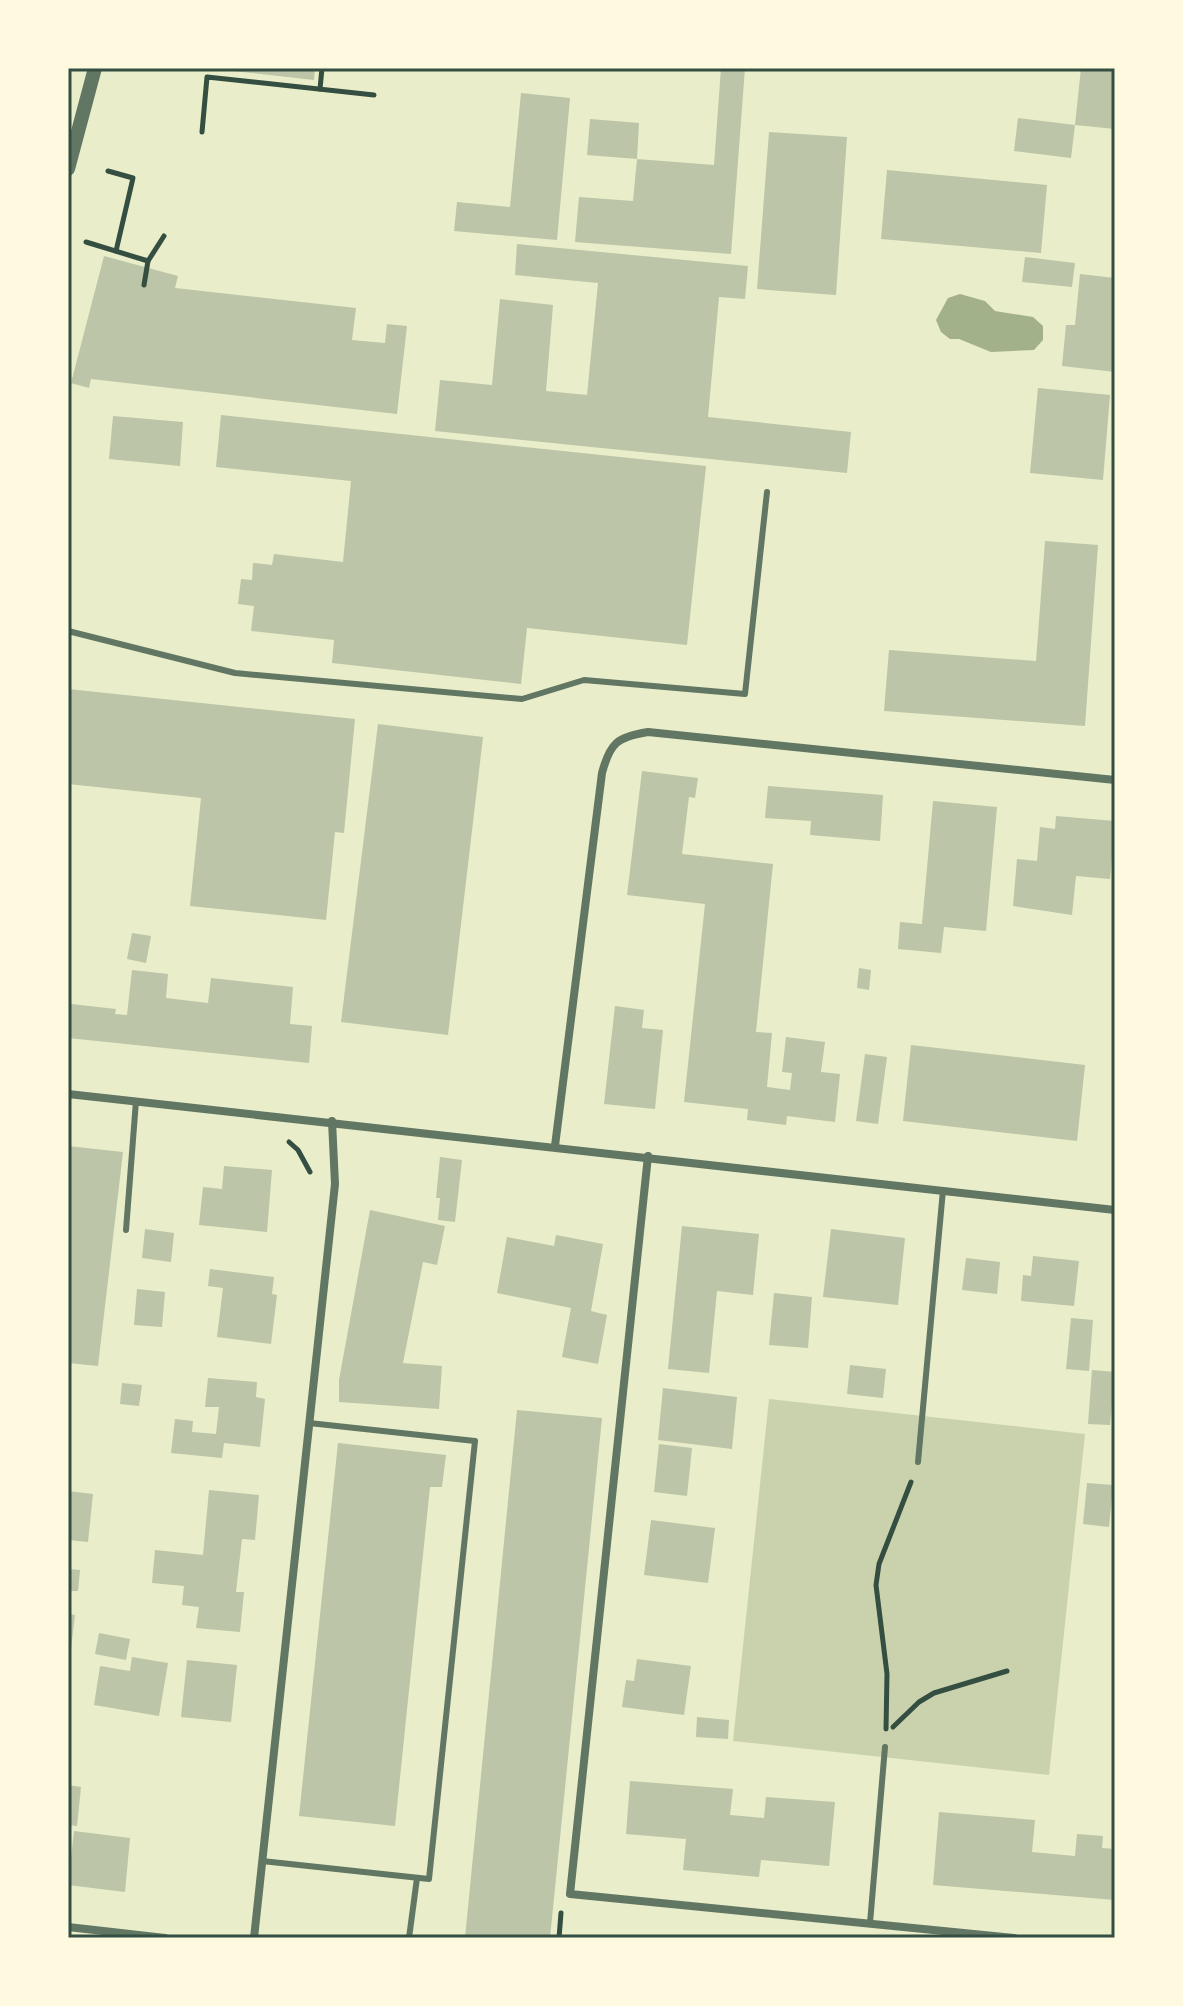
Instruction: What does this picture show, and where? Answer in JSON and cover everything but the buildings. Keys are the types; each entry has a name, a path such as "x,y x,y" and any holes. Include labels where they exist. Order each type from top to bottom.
{"street":[{"path":"68,169 95,68"},
{"path":"555,1146 602,773 608,750 625,735 648,732 1115,780"},
{"path":"68,1094 1115,1210"},
{"path":"254,1938 335,1184 332,1121"},
{"path":"648,1156 570,1894 1014,1938"},
{"path":"68,1927 165,1938"}],"lane":[{"path":"68,631 235,673 267,676 522,699 584,680 745,694 767,492"},
{"path":"126,1230 136,1101"},
{"path":"918,1462 943,1190"},
{"path":"262,1861 429,1879 475,1441 309,1423"},
{"path":"870,1923 885,1747"},
{"path":"409,1938 417,1878"}],"path":[{"path":"320,89 322,68"},
{"path":"202,132 207,77 374,95"},
{"path":"108,171 133,178 116,251"},
{"path":"144,285 148,261 164,236"},
{"path":"86,242 148,261"},
{"path":"918,1462 879,1564 876,1585 887,1674 886,1733 919,1702 934,1693 1007,1671"}],"shaded area":[{"path":"960,294 985,301 995,311 1033,317 1043,326 1043,340 1034,350 991,352 959,339 950,339 941,332 936,320 948,298"},
{"path":"769,1399 1085,1434 1049,1775 733,1741"}]}
